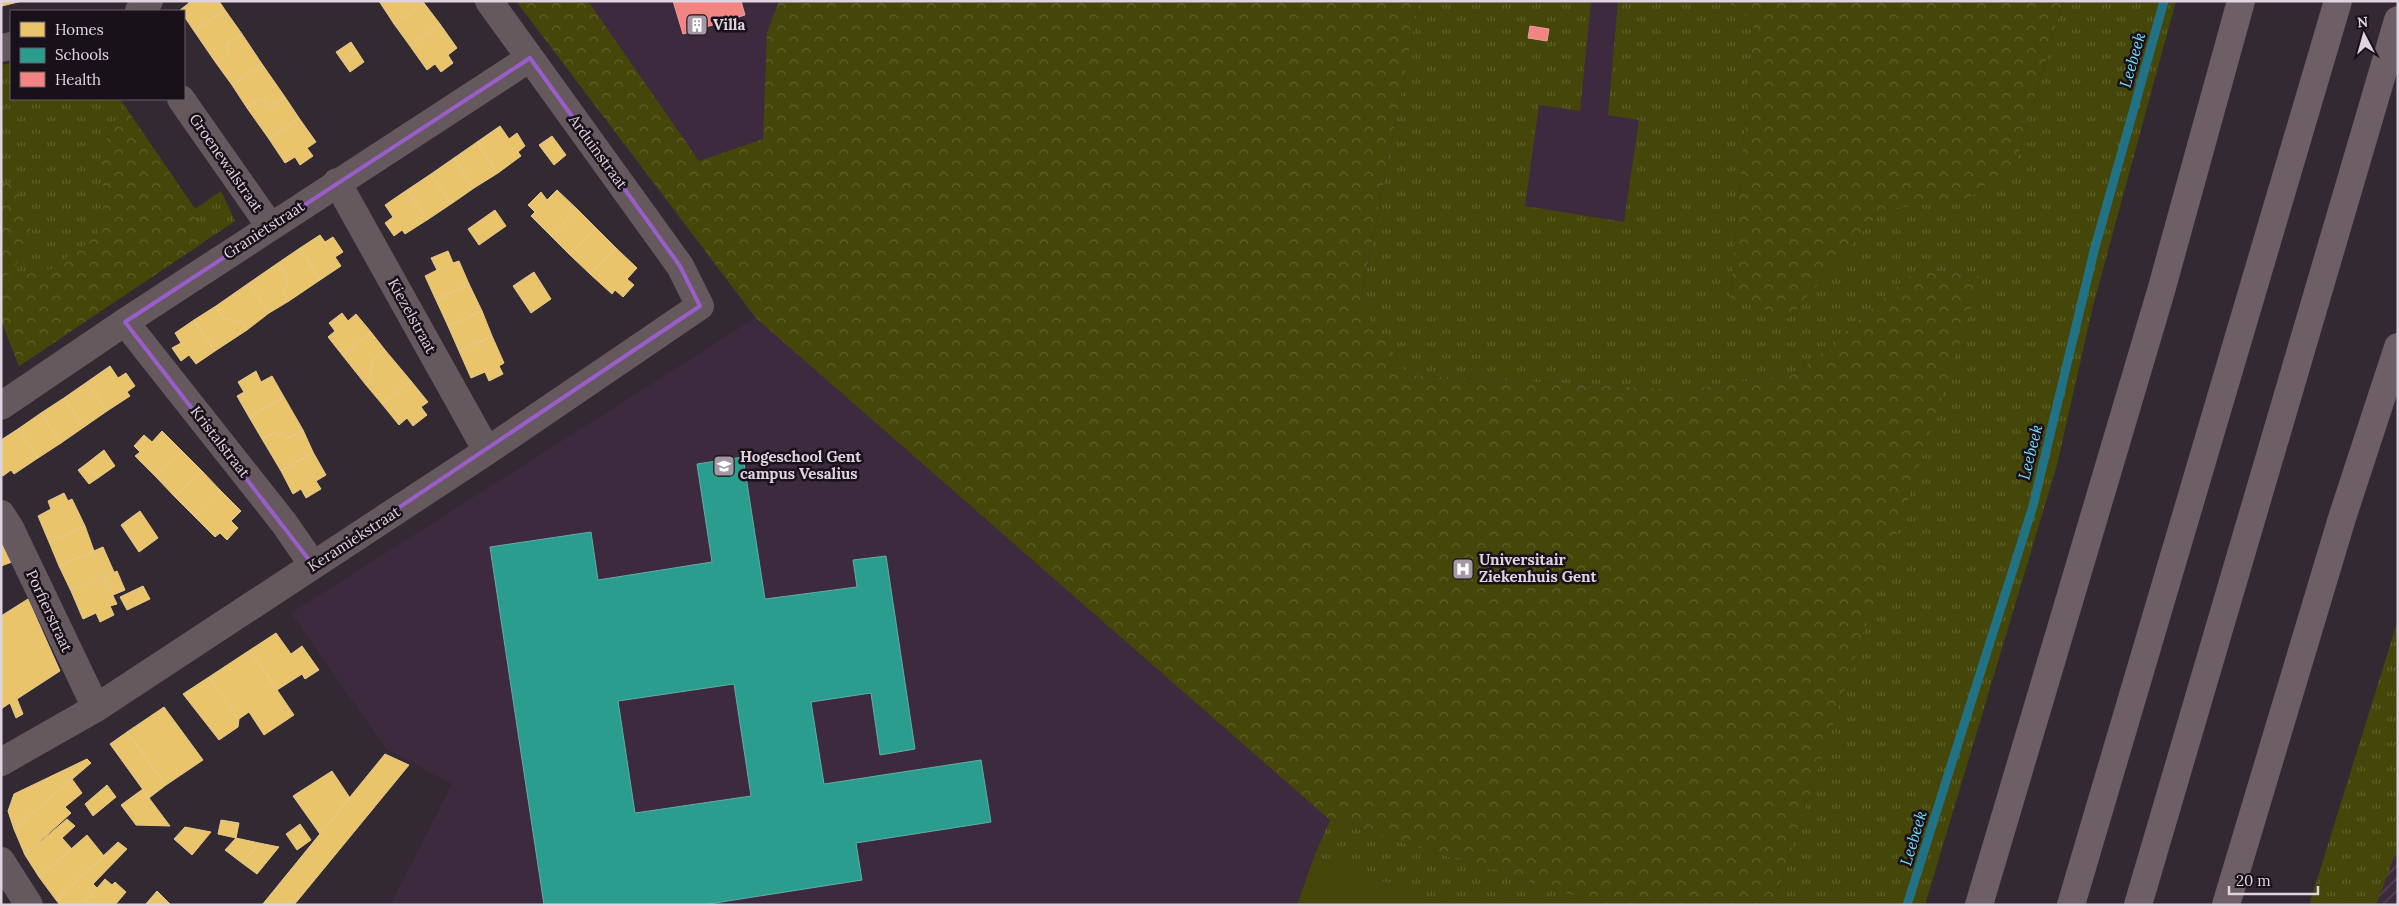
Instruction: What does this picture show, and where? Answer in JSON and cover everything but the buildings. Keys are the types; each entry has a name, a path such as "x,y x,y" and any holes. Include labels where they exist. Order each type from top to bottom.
{"highway":[{"path":"2072,905 2338,1"},
{"path":"1979,905 2161,290 2240,6"},
{"path":"2138,905 2398,20"},
{"path":"2226,905 2342,518 2398,347"}],"street":[{"path":"140,10 149,1"},
{"name":"Arduinstraat","path":"489,1 680,266 700,306"},
{"name":"Granietstraat","path":"1,406 270,226 530,58"},
{"name":"Groenewalstraat","path":"182,100 270,226"},
{"name":"Kiezelstraat","path":"337,182 487,451"},
{"name":"Keramiekstraat","path":"1,762 96,708 487,451 700,306"},
{"name":"Kristalstraat","path":"125,322 284,523 313,565"},
{"name":"Porfierstraat","path":"1,514 10,528 96,708"},
{"path":"1,861 29,905"}],"highlighted area":[{"path":"530,58 680,266 700,306 313,565 125,322"}],"shaded area":[{"name":"Universitair Ziekenhuis Gent","path":"516,1 2063,1 1773,905 390,905 452,784 386,749 291,613 755,318"},
{"path":"2398,848 2398,905 2376,905 2381,888"}],"green space":[{"name":"Universitair Ziekenhuis Gent","path":"516,1 588,1 699,161 763,139 767,33 779,1 1419,1 1360,304 1408,375 1684,390 1796,374 1918,269 1982,276 1773,905 1604,905 1330,820 756,318"},
{"path":"1419,1 1591,1 1580,111 1539,105 1525,206 1624,222 1639,120 1608,115 1618,1 1727,1 1754,22 1730,297 1789,318 1882,209 1968,199 2016,163 2063,1 2176,1 2093,306 2057,465 1925,905 1773,905 1981,276 1918,269 1796,374 1684,390 1408,375 1360,305"},
{"path":"1727,1 2063,1 2016,163 1968,199 1882,210 1789,318 1730,298 1754,22"},
{"path":"10,63 10,100 121,100 195,209 221,191 235,221 19,366 1,320 1,65"},
{"path":"123,104 195,209 204,242 19,366 1,320 1,184 14,182 35,242 4,278 51,269 98,235 104,202 101,152"},
{"path":"2398,620 2398,847 2376,905 2309,905"},
{"path":"1330,820 1604,905 1451,905 1314,857"},
{"path":"1314,857 1451,905 1297,905"}],"waterway":[{"name":"Leebeek","path":"1907,905 2033,506 2094,251 2164,1"}],"place":[{"name":"Villa","path":"697,25"},
{"name":"Hogeschool Gent campus Vesalius","path":"724,466"},
{"name":"Universitair Ziekenhuis Gent","path":"1463,569"}]}
